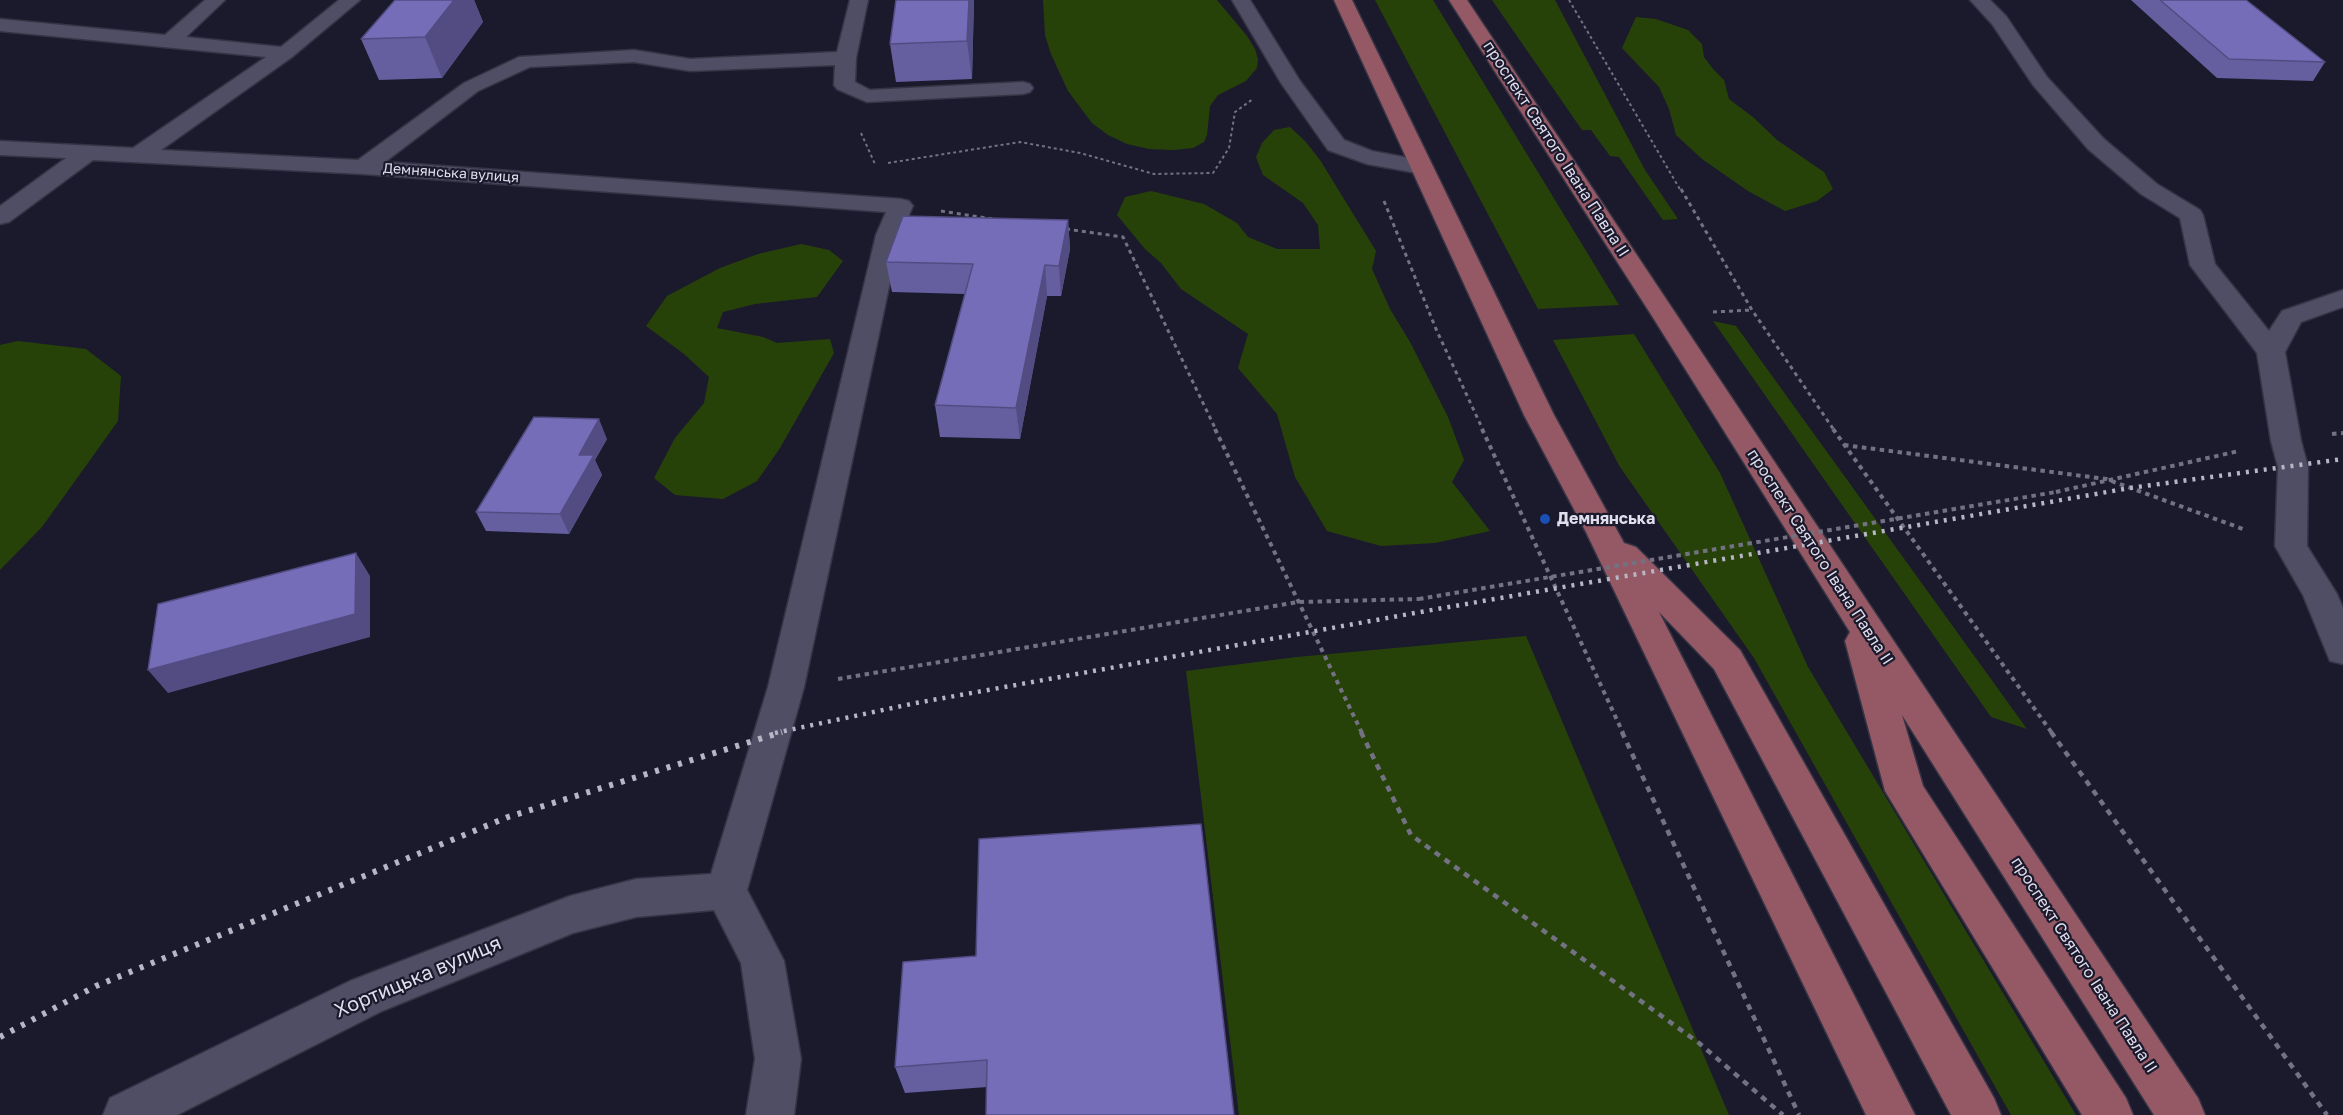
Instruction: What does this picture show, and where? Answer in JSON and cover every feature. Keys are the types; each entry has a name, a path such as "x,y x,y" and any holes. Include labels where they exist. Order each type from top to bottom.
{"main road":[{"path":"1343,0 1539,415 1602,532 1891,1115"},
{"name":"проспект Святого Івана Павла II","path":"1458,0 2181,1115"},
{"path":"1602,532 1727,660 1977,1115"},
{"path":"1854,610 1905,790 2109,1115"}],"street":[{"path":"170,41 216,0"},
{"path":"140,154 285,53 351,0"},
{"path":"860,0 846,58 844,85 867,96 1023,88"},
{"path":"1241,0 1290,83 1336,145 1367,158 1422,167"},
{"path":"1979,0 2000,20 2040,81 2096,144 2149,189 2191,215 2203,265 2271,352 2286,441 2293,467 2291,546 2320,594 2343,651"},
{"path":"0,25 285,53"},
{"path":"363,167 471,87 526,61 634,57 690,65 846,58"},
{"name":"Демнянська вулиця","path":"0,148 363,167 902,206"},
{"path":"0,217 89,152"},
{"path":"770,1115 778,1059 762,961 726,891 786,687 888,235 902,206"},
{"path":"2271,352 2291,316 2343,298"},
{"name":"Хортицька вулиця","path":"128,1115 366,996 570,915 636,898 726,891"}],"path":[{"path":"1569,0 1752,310 1844,445 2327,1115"},
{"path":"886,163 1020,142 1080,153 1154,174 1213,173 1229,148 1235,112 1262,92 1290,83"},
{"path":"1367,158 1437,329 1799,1115"},
{"path":"902,206 995,219"},
{"path":"1065,229 1123,237 1411,835 1699,1043 1783,1115"},
{"path":"1712,312 1752,310"},
{"path":"786,687 1298,602 1419,599 2056,492 2106,479 2286,441 2343,433"},
{"path":"1844,445 2106,479 2291,546"}],"green space":[{"path":"1043,0 1217,0 1255,49 1258,59 1257,68 1246,81 1218,95 1210,106 1207,135 1204,142 1193,148 1173,150 1149,149 1127,144 1108,135 1092,123 1068,91 1045,35"},
{"path":"1375,0 1433,0 1619,305 1538,309"},
{"path":"1492,0 1555,0 1645,170 1678,219 1663,220 1619,157 1610,156 1591,130 1582,130"},
{"path":"1636,17 1656,19 1688,30 1702,44 1704,57 1724,80 1729,99 1777,140 1824,172 1833,189 1817,201 1785,211 1748,191 1702,159 1676,135 1669,109 1659,87 1622,48"},
{"path":"1290,127 1320,160 1376,251 1372,269 1390,309 1410,342 1448,417 1464,460 1452,482 1490,531 1435,543 1381,546 1327,531 1295,477 1277,414 1238,368 1248,334 1181,289 1161,263 1145,249 1117,215 1125,197 1151,191 1204,204 1237,223 1248,237 1277,249 1320,249 1318,225 1303,203 1263,175 1256,157 1262,143 1274,130"},
{"path":"801,244 829,250 843,261 817,297 755,304 723,312 717,328 763,337 777,343 830,339 834,353 780,448 757,481 723,499 675,495 654,478 675,438 704,403 709,377 684,354 646,326 667,296 720,268 758,254"},
{"path":"1713,321 1736,326 2027,729 1991,717"},
{"path":"1634,334 1720,473 1808,667 2076,1115 2011,1115 1754,658 1620,467 1553,340"},
{"path":"18,341 86,349 121,376 118,421 42,527 0,570 0,345"},
{"path":"1526,636 1729,1115 1239,1115 1186,671 1297,657"}],"building":[{"path":"395,0 454,0 425,37 361,39"},
{"path":"896,0 969,0 967,41 890,44"},
{"path":"2160,0 2246,0 2325,62 2229,59"},
{"path":"903,216 1068,220 1059,266 1045,265 1016,408 935,405 973,264 886,262"},
{"path":"534,417 599,419 579,455 594,455 560,514 476,512"},
{"path":"356,553 355,614 148,670 158,604"},
{"path":"1201,824 1234,1115 986,1115 987,1060 895,1067 903,962 976,956 979,839"}],"railway":[{"path":"775,733 916,703 1426,611 2130,488 2343,459"},
{"path":"0,1037 96,986 508,817 782,732"}],"place":[{"name":"Демнянська","path":"1545,519"}]}
